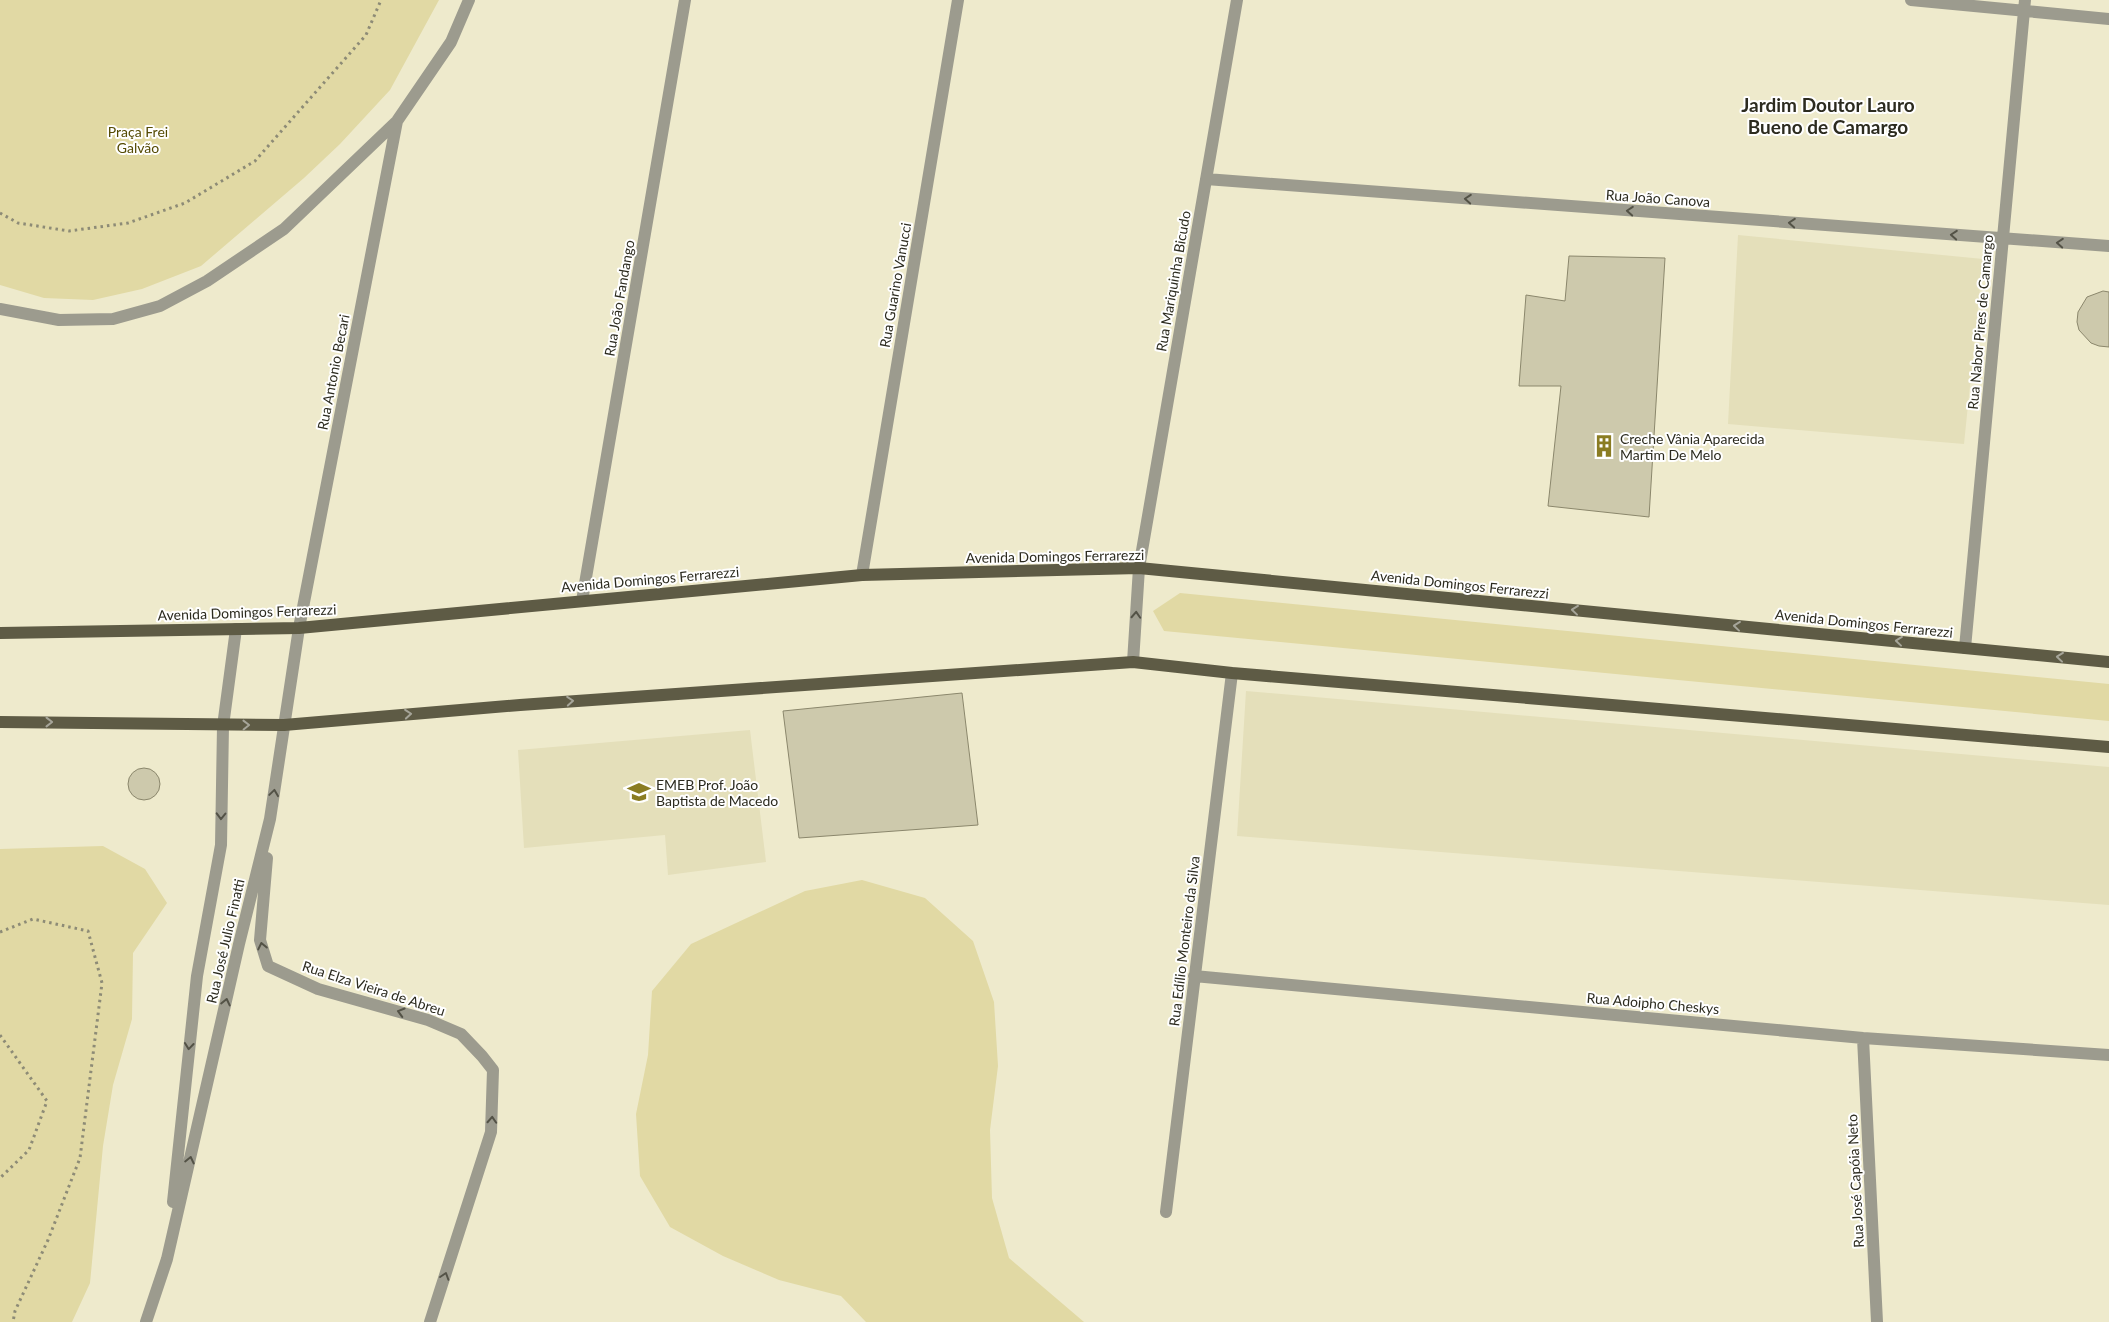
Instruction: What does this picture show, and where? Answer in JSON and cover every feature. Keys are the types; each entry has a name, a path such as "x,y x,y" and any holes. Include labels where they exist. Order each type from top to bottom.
{"main road":[{"name":"Avenida Domingos Ferrarezzi","path":"0,633 299,628 862,575 1138,568 2109,662"},
{"path":"0,722 222,726 284,725 530,704 1133,662 1232,673 2109,748"}],"street":[{"path":"0,309 59,320 112,319 160,306 207,281 284,229 397,121 451,42 469,0"},
{"name":"Rua João Fandango","path":"582,601 685,0"},
{"name":"Rua Guarino Vanucci","path":"862,575 958,0"},
{"name":"Rua Mariquinha Bicudo","path":"1133,662 1138,568 1237,0"},
{"path":"1911,0 2024,5 2109,19"},
{"name":"Rua Nabor Pires de Camargo","path":"1965,648 2024,5"},
{"name":"Rua Antonio Becari","path":"299,628 397,121"},
{"name":"Rua João Canova","path":"1206,179 2109,246"},
{"name":"Rua José Julio Finatti","path":"146,1322 167,1259 239,944 270,819 299,628"},
{"name":"Rua José Julio Finatti","path":"167,1259 197,976 221,845 222,726 236,629"},
{"name":"Rua Edílio Monteiro da Silva","path":"1166,1212 1232,673"},
{"name":"Rua Elza Vieira de Abreu","path":"270,819 260,940 268,966 318,989 428,1020 461,1034 493,1070 491,1132 430,1322"},
{"name":"Rua Adoipho Cheskys","path":"1194,976 1863,1038 2109,1055"},
{"name":"Rua José Capóia Neto","path":"1863,1038 1877,1322"}],"path":[{"path":"0,213 18,223 69,231 128,223 185,203 256,161 366,34 382,0"},
{"path":"0,932 33,919 88,931 102,983 80,1158 48,1240 15,1311 13,1322"},
{"path":"0,1035 48,1102 29,1150 0,1178"}],"shaded area":[{"path":"1738,235 1983,259 1964,444 1728,424"},
{"path":"1246,691 2109,767 2109,905 1237,836"},
{"name":"EMEB Prof. João Baptista de Macedo","path":"750,730 766,862 668,875 665,835 524,848 518,750"}],"green space":[{"name":"Praça Frei Galvão","path":"0,0 439,0 390,90 340,144 304,178 201,266 142,289 93,300 44,298 0,285"},
{"path":"1180,593 2109,684 2109,721 1164,631 1153,611"},
{"path":"103,846 145,869 167,903 133,953 132,1019 113,1085 103,1146 90,1283 72,1322 0,1322 0,849"},
{"path":"862,880 925,898 973,941 994,1002 998,1066 990,1130 992,1198 1009,1258 1084,1322 866,1322 841,1296 779,1280 723,1256 670,1227 640,1176 636,1114 648,1055 652,991 691,944 805,891"}],"building":[{"name":"Creche Vânia Aparecida Martim De Melo","path":"1569,256 1665,258 1649,517 1548,506 1561,386 1519,386 1526,295 1565,301"},
{"path":"2103,291 2109,292 2109,347 2091,343 2079,330 2077,322 2078,312 2087,297"},
{"path":"962,693 978,825 799,838 783,711"},
{"path":"144,768 150,769 155,773 159,778 159,790 155,795 150,799 144,800 138,799 133,795 129,790 128,784 129,778 133,773 138,769"}],"place":[{"name":"Creche Vânia Aparecida Martim De Melo","path":"1604,446"},
{"name":"EMEB Prof. João Baptista de Macedo","path":"639,792"}],"district":[{"name":"Jardim Doutor Lauro Bueno de Camargo","path":"1828,115"}]}
